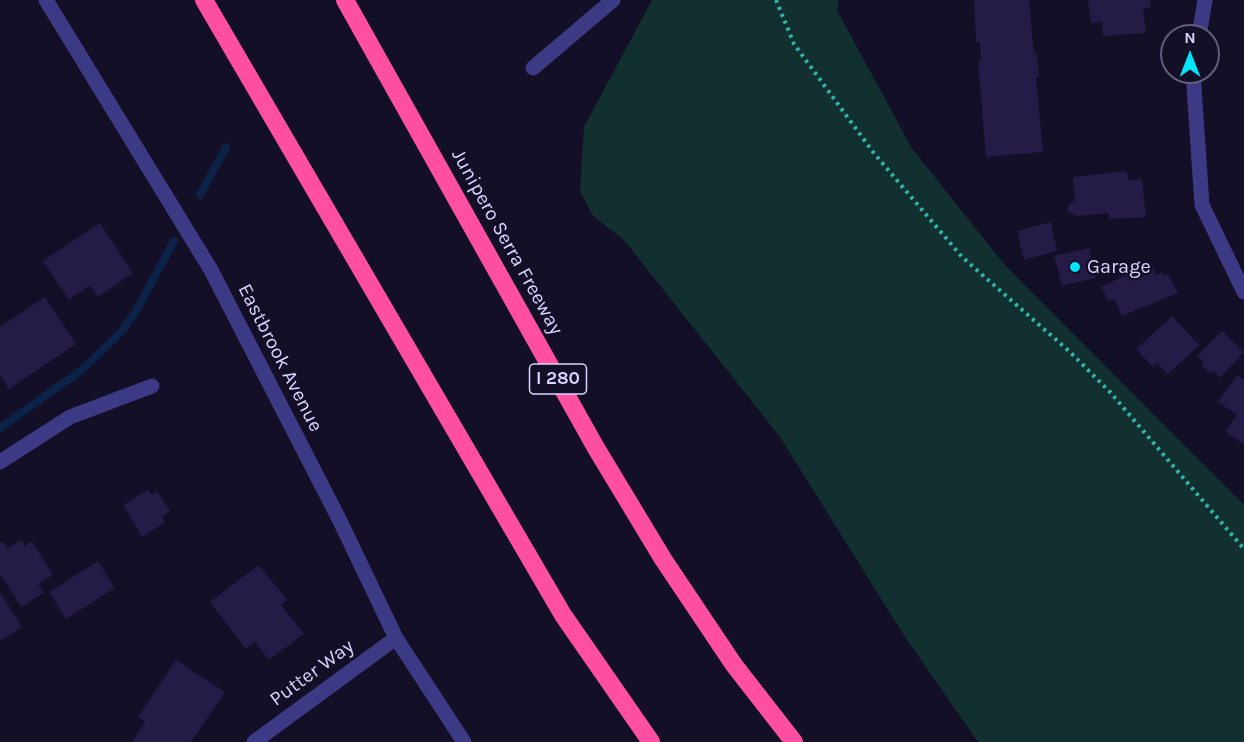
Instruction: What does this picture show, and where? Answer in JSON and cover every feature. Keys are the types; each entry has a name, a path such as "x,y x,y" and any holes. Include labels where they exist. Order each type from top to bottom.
{"highway":[{"path":"204,0 562,615 651,742"},
{"name":"Junipero Serra Freeway","path":"345,0 596,448 657,549 734,665 794,742"}],"street":[{"name":"Eastbrook Avenue","path":"46,0 211,270 335,511 396,638 464,742"},
{"path":"533,68 613,0"},
{"path":"1201,24 1205,0"},
{"path":"1194,84 1202,205 1244,292"},
{"path":"0,462 70,417 152,386"},
{"name":"Putter Way","path":"254,742 396,638"}],"path":[{"path":"776,0 794,44 873,152 955,248 1070,352 1110,392 1244,549"}],"green space":[{"path":"652,0 839,0 837,10 911,147 1003,263 1244,505 1244,742 978,742 903,634 780,437 624,240 593,216 580,191 584,127"}],"building":[{"path":"974,0 1029,0 1034,54 1037,54 1039,77 1036,77 1043,152 986,157 978,61 981,61 980,42 976,42"},
{"path":"1088,0 1150,0 1151,7 1143,8 1146,33 1103,36 1102,22 1091,23"},
{"path":"1127,171 1128,180 1142,179 1146,217 1109,219 1108,213 1077,216 1068,212 1068,206 1075,200 1073,177"},
{"path":"1051,222 1057,251 1024,260 1017,231"},
{"path":"100,223 133,273 98,297 90,285 69,300 43,261"},
{"name":"Garage","path":"1089,248 1096,278 1062,286 1054,256"},
{"path":"1151,263 1156,275 1162,272 1164,276 1168,274 1178,293 1122,316 1114,299 1109,302 1101,287"},
{"path":"45,297 76,344 9,389 0,375 0,327"},
{"path":"1172,316 1199,345 1168,374 1157,363 1153,367 1136,349"},
{"path":"1222,331 1244,352 1220,378 1213,371 1210,374 1201,365 1204,362 1197,356"},
{"path":"1237,375 1244,380 1244,445 1225,431 1237,415 1218,402"},
{"path":"148,490 152,495 157,491 170,511 162,517 165,522 142,537 123,505"},
{"path":"22,540 25,546 32,541 53,575 38,584 44,593 21,607 0,574 0,543 3,541 7,548"},
{"path":"98,561 115,588 66,619 49,592"},
{"path":"259,565 287,600 281,605 304,634 269,660 255,642 246,649 210,602"},
{"path":"0,592 22,627 0,641"},
{"path":"176,660 225,692 191,742 132,742 145,722 138,717"}],"waterway":[{"path":"200,195 226,147"},
{"path":"0,428 83,369 122,331 136,311 174,241"}],"place":[{"name":"Garage","path":"1075,267"}]}
